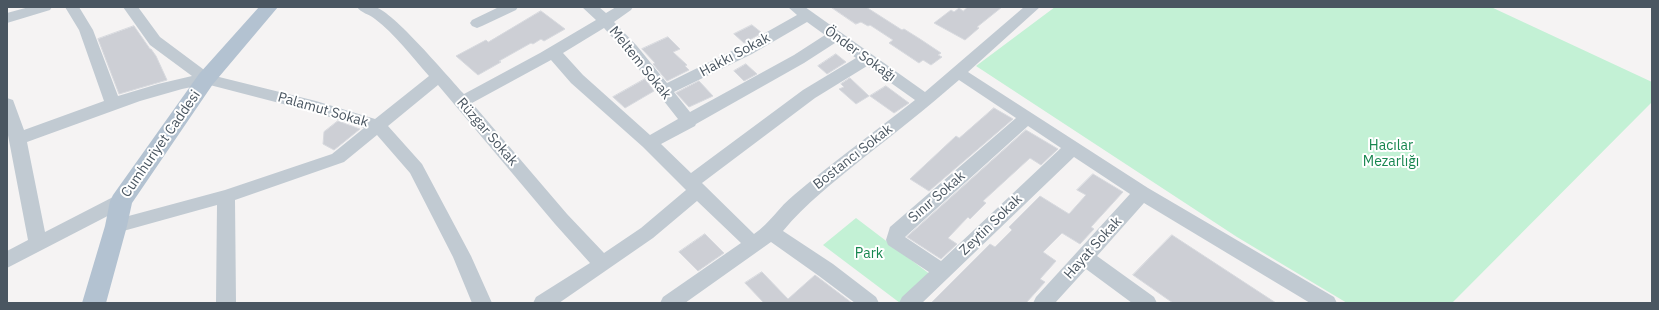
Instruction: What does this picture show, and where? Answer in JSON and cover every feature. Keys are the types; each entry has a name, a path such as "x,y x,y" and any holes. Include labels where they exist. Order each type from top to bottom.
{"main road":[{"name":"Cumhuriyet Caddesi","path":"94,303 116,226 121,201 206,79 269,7"}],"street":[{"path":"7,18 45,7"},
{"path":"72,7 86,30 113,104"},
{"path":"130,7 155,41 206,79"},
{"name":"Rüzgar Sokak","path":"364,7 380,15 406,40 462,102 561,219 603,264"},
{"path":"476,23 511,7"},
{"name":"Meltem Sokak","path":"589,7 597,12 632,50 689,122"},
{"path":"462,102 553,52 606,21 626,7"},
{"name":"Bostancı Sokak","path":"670,303 771,232 792,207 825,179 926,100 1033,7"},
{"name":"Önder Sokağı","path":"801,12 926,100"},
{"name":"Hakkı Sokak","path":"663,91 747,50 801,12"},
{"path":"649,143 689,122 836,36"},
{"path":"553,52 577,79 649,143 754,244"},
{"path":"543,303 647,233 694,187 809,94 866,59"},
{"path":"959,72 1142,193 1327,303"},
{"path":"116,226 226,196 338,158 438,77"},
{"path":"14,136 182,83 206,79"},
{"name":"Palamut Sokak","path":"206,79 316,107 378,126 416,169 462,256 482,303"},
{"path":"7,104 38,244"},
{"name":"Sınır Sokak","path":"943,272 895,240 896,232 1028,117"},
{"name":"Zeytin Sokak","path":"909,303 1073,147"},
{"name":"Hayat Sokak","path":"1043,303 1142,193"},
{"path":"226,196 226,303"},
{"path":"7,260 121,201"},
{"path":"771,232 826,270 869,303"},
{"path":"1084,257 1147,303"}],"green space":[{"name":"Hacılar Mezarlığı","path":"1055,7 1491,7 1652,82 1652,102 1452,303 1347,303 1237,237 976,66"},
{"name":"Park","path":"856,218 931,275 900,303 823,245"}],"building":[{"path":"831,7 866,7 902,30 904,29 920,39 941,53 938,55 942,57 931,65 923,60 919,63 889,43 893,40 870,25 868,26 861,22 856,24"},
{"path":"968,7 1002,7 977,27 979,28 965,40 934,23 951,10 954,12 959,8 963,11"},
{"path":"541,11 565,29 544,41 541,39 533,44 531,43 478,75 456,56 486,40 488,42"},
{"path":"752,25 762,33 744,43 734,34"},
{"path":"134,26 156,56 167,80 119,94 98,39"},
{"path":"668,37 680,49 673,52 687,65 685,66 689,70 667,81 653,64 655,63 642,49"},
{"path":"836,54 846,62 827,74 818,66"},
{"path":"746,64 757,74 744,81 734,71"},
{"path":"850,78 869,96 856,104 839,89 844,87 841,84"},
{"path":"645,79 654,91 625,108 613,97"},
{"path":"699,81 713,96 689,107 676,93"},
{"path":"886,86 909,103 894,113 870,96"},
{"path":"994,108 1013,119 929,191 910,179 956,136 959,138"},
{"path":"338,121 360,129 334,150 323,144 324,132"},
{"path":"1026,130 1058,149 1041,165 1030,158 983,201 986,203 970,219 968,217 948,238 957,244 941,259 907,237"},
{"path":"1093,174 1123,192 1091,227 1094,229 1080,244 1062,233 1043,252 1056,261 1040,279 1045,282 1026,303 931,303 990,244 995,247 1012,230 1009,227 1040,196 1069,214 1086,195 1077,190"},
{"path":"705,234 724,253 698,271 679,252"},
{"path":"1172,235 1276,303 1173,303 1133,275"},
{"path":"762,272 788,299 815,275 852,303 764,303 745,283"}]}
